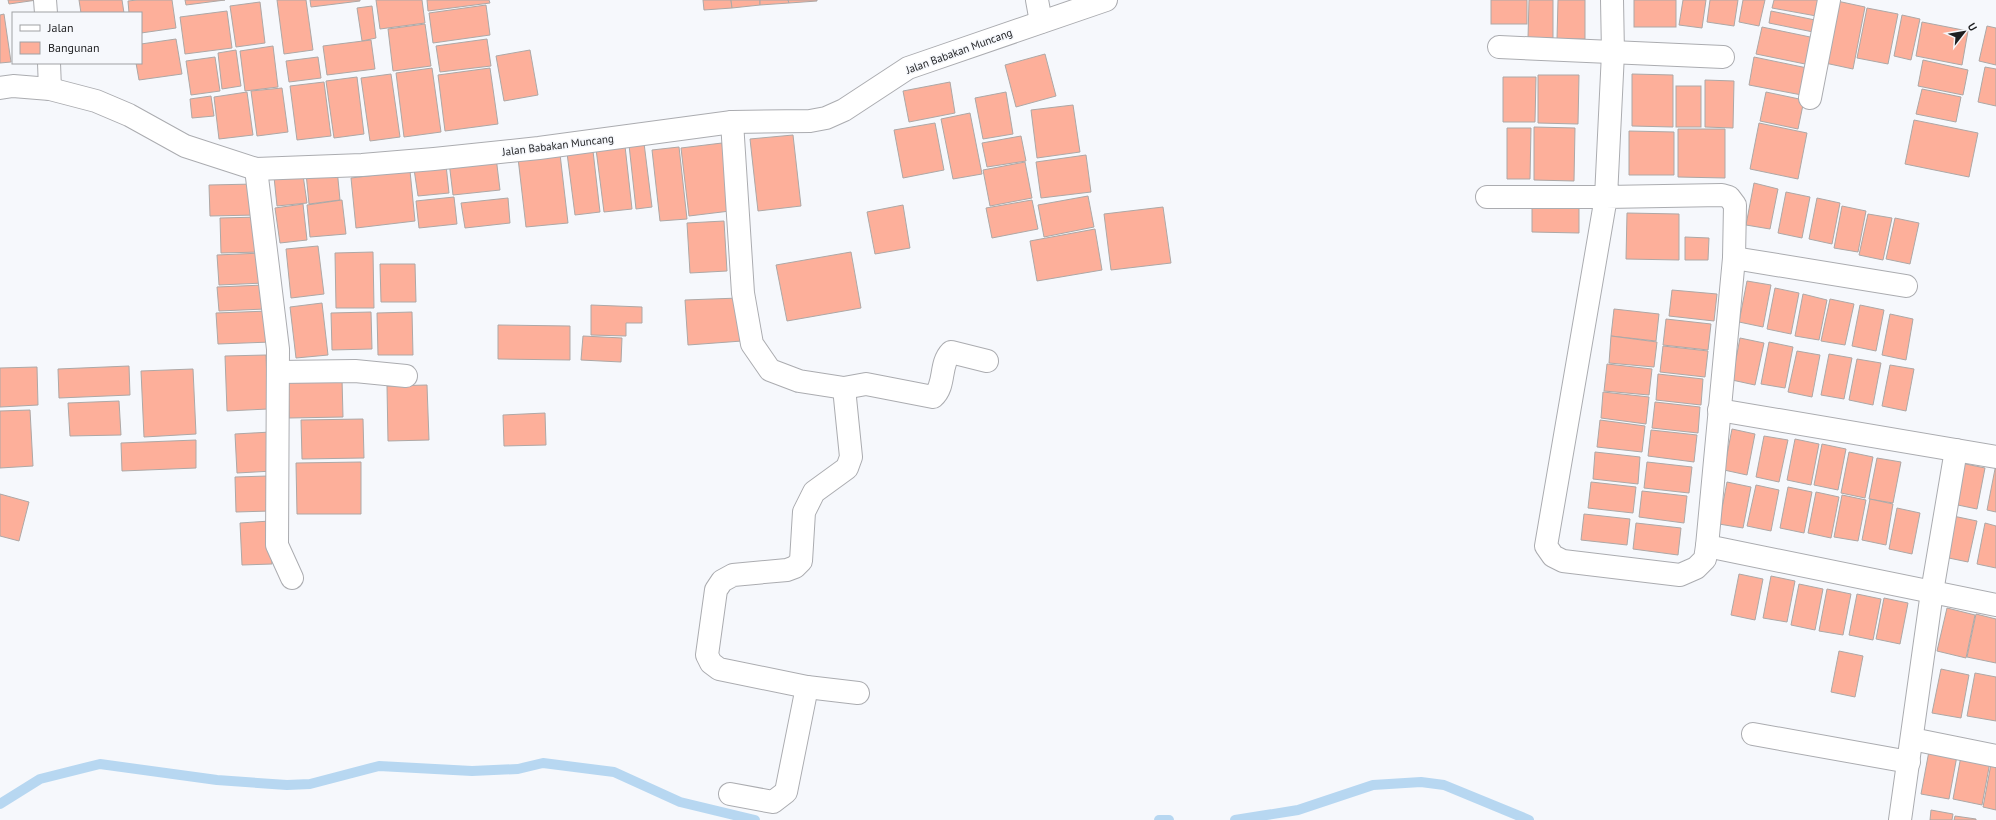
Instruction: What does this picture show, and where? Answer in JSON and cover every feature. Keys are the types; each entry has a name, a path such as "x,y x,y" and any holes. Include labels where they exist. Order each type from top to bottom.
{"street":[{"path":"45,0 46,12"},
{"path":"1038,0 1042,22"},
{"name":"Jalan Babakan Muncang","path":"0,88 13,86 50,89 96,100 129,114 185,146 256,169 354,165 434,159 539,148 732,122 810,121 826,118 844,110 908,68 1106,0"},
{"path":"1487,197 1606,197 1722,195 1729,198 1735,205 1734,258 1707,546 1705,559 1696,568 1680,575 1563,561 1553,556 1546,546 1606,197 1613,53 1612,0"},
{"path":"1810,98 1829,0"},
{"path":"1499,46 1613,53 1722,57"},
{"path":"49,64 50,89"},
{"path":"732,122 743,293 752,344 770,370 799,381 844,388 866,384 933,397 939,392 946,357 951,352 987,361"},
{"path":"256,169 278,349 277,545 292,578"},
{"path":"1734,258 1906,286"},
{"path":"278,372 355,371 406,376"},
{"path":"844,388 851,457 847,468 814,492 804,512 801,561 795,568 733,575 722,581 716,590 707,655 711,663 719,669 807,687 858,693"},
{"path":"1719,410 1996,456"},
{"path":"1900,820 1932,592 1956,450"},
{"path":"1707,546 1996,605"},
{"path":"730,794 773,802 786,792 807,687"},
{"path":"1753,734 1908,762"},
{"path":"1912,739 1996,756"}],"building":[{"path":"8,0 37,0 9,4"},
{"path":"79,0 122,0 124,12 81,12"},
{"path":"172,0 176,28 142,33 142,12 129,12 128,1"},
{"path":"185,0 225,0 186,5"},
{"path":"277,0 306,0 313,50 284,54"},
{"path":"310,0 360,0 360,1 311,7"},
{"path":"376,0 422,0 425,23 380,29"},
{"path":"427,0 489,0 490,3 428,11"},
{"path":"703,0 731,0 732,8 704,10"},
{"path":"731,0 760,0 760,5 732,8"},
{"path":"760,0 788,0 789,3 760,5"},
{"path":"788,0 817,0 817,1 789,3"},
{"path":"1491,0 1527,0 1527,24 1491,24"},
{"path":"1529,0 1553,0 1553,38 1528,38"},
{"path":"1558,0 1585,0 1585,39 1557,39"},
{"path":"1634,0 1676,0 1676,27 1634,27"},
{"path":"1683,0 1706,0 1702,28 1679,25"},
{"path":"1710,0 1738,0 1734,26 1707,22"},
{"path":"1743,0 1765,0 1759,26 1739,22"},
{"path":"1774,0 1825,0 1822,17 1772,8"},
{"path":"1837,1 1865,7 1853,69 1825,63"},
{"path":"260,2 265,43 236,47 230,6"},
{"path":"486,5 490,35 433,43 429,13"},
{"path":"372,6 376,38 362,41 357,8"},
{"path":"1867,8 1898,14 1888,64 1857,58"},
{"path":"227,11 232,48 185,54 180,17"},
{"path":"1771,11 1820,21 1818,33 1769,23"},
{"path":"4,14 11,62 0,63 0,15"},
{"path":"1902,15 1920,19 1911,60 1894,56"},
{"path":"1922,22 1968,31 1962,65 1916,56"},
{"path":"425,24 431,66 393,71 388,29"},
{"path":"1987,26 1996,28 1996,65 1979,61"},
{"path":"1762,27 1815,38 1810,65 1756,54"},
{"path":"176,39 182,74 139,80 136,64 142,64 142,44"},
{"path":"487,39 491,66 440,72 436,46"},
{"path":"371,40 375,69 327,75 323,46"},
{"path":"273,46 278,87 245,91 240,51"},
{"path":"236,50 241,86 222,89 218,53"},
{"path":"530,50 538,95 504,101 496,56"},
{"path":"1045,54 1056,96 1016,107 1005,65"},
{"path":"215,57 220,91 191,95 186,61"},
{"path":"318,57 321,78 289,82 286,61"},
{"path":"1754,57 1812,69 1807,96 1749,85"},
{"path":"1923,60 1968,70 1963,95 1918,86"},
{"path":"1985,67 1996,69 1996,106 1978,102"},
{"path":"432,68 441,132 404,137 396,73"},
{"path":"490,68 498,124 445,131 438,75"},
{"path":"391,74 400,137 370,141 361,78"},
{"path":"1632,74 1673,75 1673,127 1632,126"},
{"path":"1538,75 1579,75 1578,124 1538,123"},
{"path":"357,77 364,134 334,138 326,81"},
{"path":"1503,77 1536,77 1535,122 1503,122"},
{"path":"1705,80 1734,81 1733,128 1705,127"},
{"path":"324,82 331,136 297,140 290,86"},
{"path":"950,82 955,113 909,122 903,91"},
{"path":"1676,86 1701,86 1701,127 1676,127"},
{"path":"282,88 288,132 257,136 251,91"},
{"path":"1922,89 1961,97 1956,122 1916,114"},
{"path":"247,92 253,135 219,139 214,97"},
{"path":"1006,92 1013,134 983,139 975,98"},
{"path":"1766,92 1804,100 1798,129 1760,121"},
{"path":"211,96 214,116 192,118 190,99"},
{"path":"1073,105 1080,152 1037,158 1031,110"},
{"path":"970,113 982,174 953,179 941,119"},
{"path":"1914,120 1978,133 1969,177 1905,164"},
{"path":"935,123 944,170 903,178 894,130"},
{"path":"1759,123 1807,133 1798,179 1750,169"},
{"path":"1534,127 1575,128 1574,181 1534,180"},
{"path":"1507,128 1531,128 1530,179 1507,179"},
{"path":"1678,129 1725,129 1725,178 1678,177"},
{"path":"1629,131 1674,132 1674,175 1629,175"},
{"path":"793,135 801,206 758,211 750,139"},
{"path":"1021,136 1026,161 987,167 982,143"},
{"path":"644,143 652,207 636,209 629,145"},
{"path":"722,143 730,211 689,216 681,148"},
{"path":"625,146 632,209 604,212 596,149"},
{"path":"679,147 687,219 660,221 652,150"},
{"path":"593,151 600,212 575,215 567,153"},
{"path":"560,154 568,223 526,227 518,158"},
{"path":"1086,155 1091,192 1041,198 1036,162"},
{"path":"496,157 500,190 453,195 449,162"},
{"path":"1025,162 1032,198 990,206 983,170"},
{"path":"446,165 449,193 418,196 414,169"},
{"path":"337,169 340,200 309,204 306,173"},
{"path":"410,171 415,221 356,228 351,178"},
{"path":"303,175 307,203 277,206 274,177"},
{"path":"1754,183 1778,189 1770,229 1746,225"},
{"path":"255,184 256,215 210,216 209,185"},
{"path":"1786,192 1810,197 1802,238 1778,233"},
{"path":"1088,196 1094,227 1044,237 1038,205"},
{"path":"454,197 457,224 419,228 416,201"},
{"path":"508,198 510,223 465,228 461,203"},
{"path":"1817,198 1840,203 1832,244 1809,239"},
{"path":"342,200 346,234 310,237 307,205"},
{"path":"1032,200 1038,229 992,238 986,208"},
{"path":"303,204 307,240 280,243 275,208"},
{"path":"903,205 910,248 875,254 867,212"},
{"path":"1842,206 1866,211 1858,252 1834,248"},
{"path":"1163,207 1171,263 1111,270 1104,214"},
{"path":"1532,208 1579,208 1579,233 1532,232"},
{"path":"1627,213 1679,214 1679,260 1626,259"},
{"path":"1868,214 1892,218 1883,260 1859,255"},
{"path":"259,217 261,252 221,253 220,218"},
{"path":"1895,218 1919,223 1910,264 1886,259"},
{"path":"724,221 727,271 690,273 687,223"},
{"path":"1095,229 1102,270 1037,281 1030,241"},
{"path":"1685,237 1709,238 1708,260 1685,260"},
{"path":"318,246 324,294 291,298 286,249"},
{"path":"373,252 374,308 336,308 335,253"},
{"path":"851,252 861,308 787,321 776,265"},
{"path":"262,253 264,283 219,285 217,255"},
{"path":"380,264 415,264 416,302 381,302"},
{"path":"1747,281 1771,285 1763,327 1739,322"},
{"path":"264,285 265,309 219,311 217,287"},
{"path":"1775,288 1799,293 1791,334 1767,329"},
{"path":"1672,290 1717,294 1714,321 1669,316"},
{"path":"1803,294 1827,300 1819,340 1795,336"},
{"path":"739,298 742,341 688,345 685,300"},
{"path":"1830,299 1854,304 1845,345 1821,341"},
{"path":"322,303 328,355 296,358 290,307"},
{"path":"591,305 642,307 642,323 626,323 626,336 591,335"},
{"path":"1860,305 1884,310 1876,351 1852,346"},
{"path":"1614,309 1659,314 1656,341 1611,336"},
{"path":"269,311 271,342 218,344 216,313"},
{"path":"371,312 372,349 332,350 331,313"},
{"path":"412,312 413,355 378,355 377,313"},
{"path":"1890,314 1913,319 1906,360 1882,355"},
{"path":"1666,319 1711,324 1708,350 1663,345"},
{"path":"498,325 570,326 570,360 498,359"},
{"path":"583,336 622,338 621,362 581,360"},
{"path":"1611,336 1657,342 1654,367 1609,363"},
{"path":"1740,338 1764,343 1755,385 1732,380"},
{"path":"1769,342 1793,347 1785,388 1761,384"},
{"path":"1663,346 1708,351 1705,377 1660,372"},
{"path":"1797,351 1820,355 1812,397 1788,392"},
{"path":"1829,354 1852,358 1844,399 1821,395"},
{"path":"266,355 268,409 227,411 225,356"},
{"path":"1857,359 1881,363 1873,405 1849,400"},
{"path":"1607,364 1652,369 1649,395 1604,391"},
{"path":"1890,365 1914,369 1906,411 1882,406"},
{"path":"129,366 130,395 59,398 58,369"},
{"path":"37,367 38,405 0,407 0,368"},
{"path":"193,369 196,434 144,437 141,371"},
{"path":"1658,374 1703,379 1701,405 1656,400"},
{"path":"288,379 342,379 343,417 289,418"},
{"path":"427,385 429,440 388,441 387,386"},
{"path":"1603,392 1649,397 1646,424 1601,418"},
{"path":"119,401 121,435 70,436 68,403"},
{"path":"1655,402 1700,407 1698,433 1652,428"},
{"path":"30,410 33,466 0,468 0,411"},
{"path":"545,413 546,445 504,446 503,415"},
{"path":"363,419 364,458 302,459 301,420"},
{"path":"1600,420 1645,426 1642,452 1597,447"},
{"path":"1732,429 1755,434 1747,475 1724,470"},
{"path":"1651,430 1697,435 1694,462 1648,456"},
{"path":"271,432 273,471 237,473 235,434"},
{"path":"1764,436 1788,440 1779,482 1756,477"},
{"path":"1795,439 1819,444 1811,485 1787,480"},
{"path":"196,440 196,468 122,471 121,443"},
{"path":"1822,444 1846,449 1838,490 1814,485"},
{"path":"1595,452 1640,457 1638,484 1593,479"},
{"path":"1849,452 1873,457 1865,498 1841,493"},
{"path":"1877,458 1901,462 1893,503 1869,499"},
{"path":"361,462 361,514 297,514 296,463"},
{"path":"1647,462 1692,467 1689,493 1644,488"},
{"path":"1961,463 1985,468 1977,509 1953,504"},
{"path":"1996,469 1996,512 1987,510"},
{"path":"268,476 270,511 236,512 235,477"},
{"path":"1591,482 1636,487 1633,513 1588,508"},
{"path":"1727,482 1751,487 1743,528 1719,524"},
{"path":"1756,485 1779,490 1771,531 1747,526"},
{"path":"1788,487 1812,492 1804,533 1780,528"},
{"path":"1642,491 1687,496 1684,523 1639,517"},
{"path":"1816,492 1839,497 1831,538 1808,533"},
{"path":"0,494 29,502 19,541 0,536"},
{"path":"1842,495 1866,500 1858,541 1834,537"},
{"path":"1870,499 1893,504 1886,545 1862,540"},
{"path":"1897,508 1920,513 1912,554 1889,549"},
{"path":"1584,514 1630,519 1627,545 1581,540"},
{"path":"1953,516 1977,521 1968,562 1944,557"},
{"path":"270,521 272,564 242,565 240,523"},
{"path":"1636,523 1681,528 1678,555 1633,549"},
{"path":"1985,523 1996,526 1996,568 1977,564"},
{"path":"1739,574 1763,579 1755,620 1731,615"},
{"path":"1771,576 1795,581 1787,622 1763,618"},
{"path":"1799,584 1823,589 1815,630 1791,625"},
{"path":"1827,589 1851,594 1843,635 1819,631"},
{"path":"1857,594 1881,599 1873,640 1849,635"},
{"path":"1884,598 1908,603 1900,644 1876,639"},
{"path":"1947,608 1975,615 1966,658 1937,651"},
{"path":"1976,614 1996,619 1996,663 1967,657"},
{"path":"1839,651 1863,656 1855,697 1831,692"},
{"path":"1941,669 1969,675 1961,718 1932,713"},
{"path":"1975,673 1996,677 1996,721 1967,716"},
{"path":"1929,751 1957,756 1949,799 1921,794"},
{"path":"1961,756 1990,762 1982,805 1953,799"},
{"path":"1991,764 1996,765 1996,810 1983,807"},
{"path":"1931,810 1953,814 1952,820 1930,820"},
{"path":"1955,816 1976,819 1976,820 1954,820"}],"waterway":[{"path":"0,804 40,779 100,764 217,780 287,785 310,784 379,766 472,771 518,769 543,763 614,772 680,802 755,820"},
{"path":"1235,820 1298,810 1373,785 1421,782 1444,785 1529,820"},
{"path":"1159,820 1169,820"}]}
